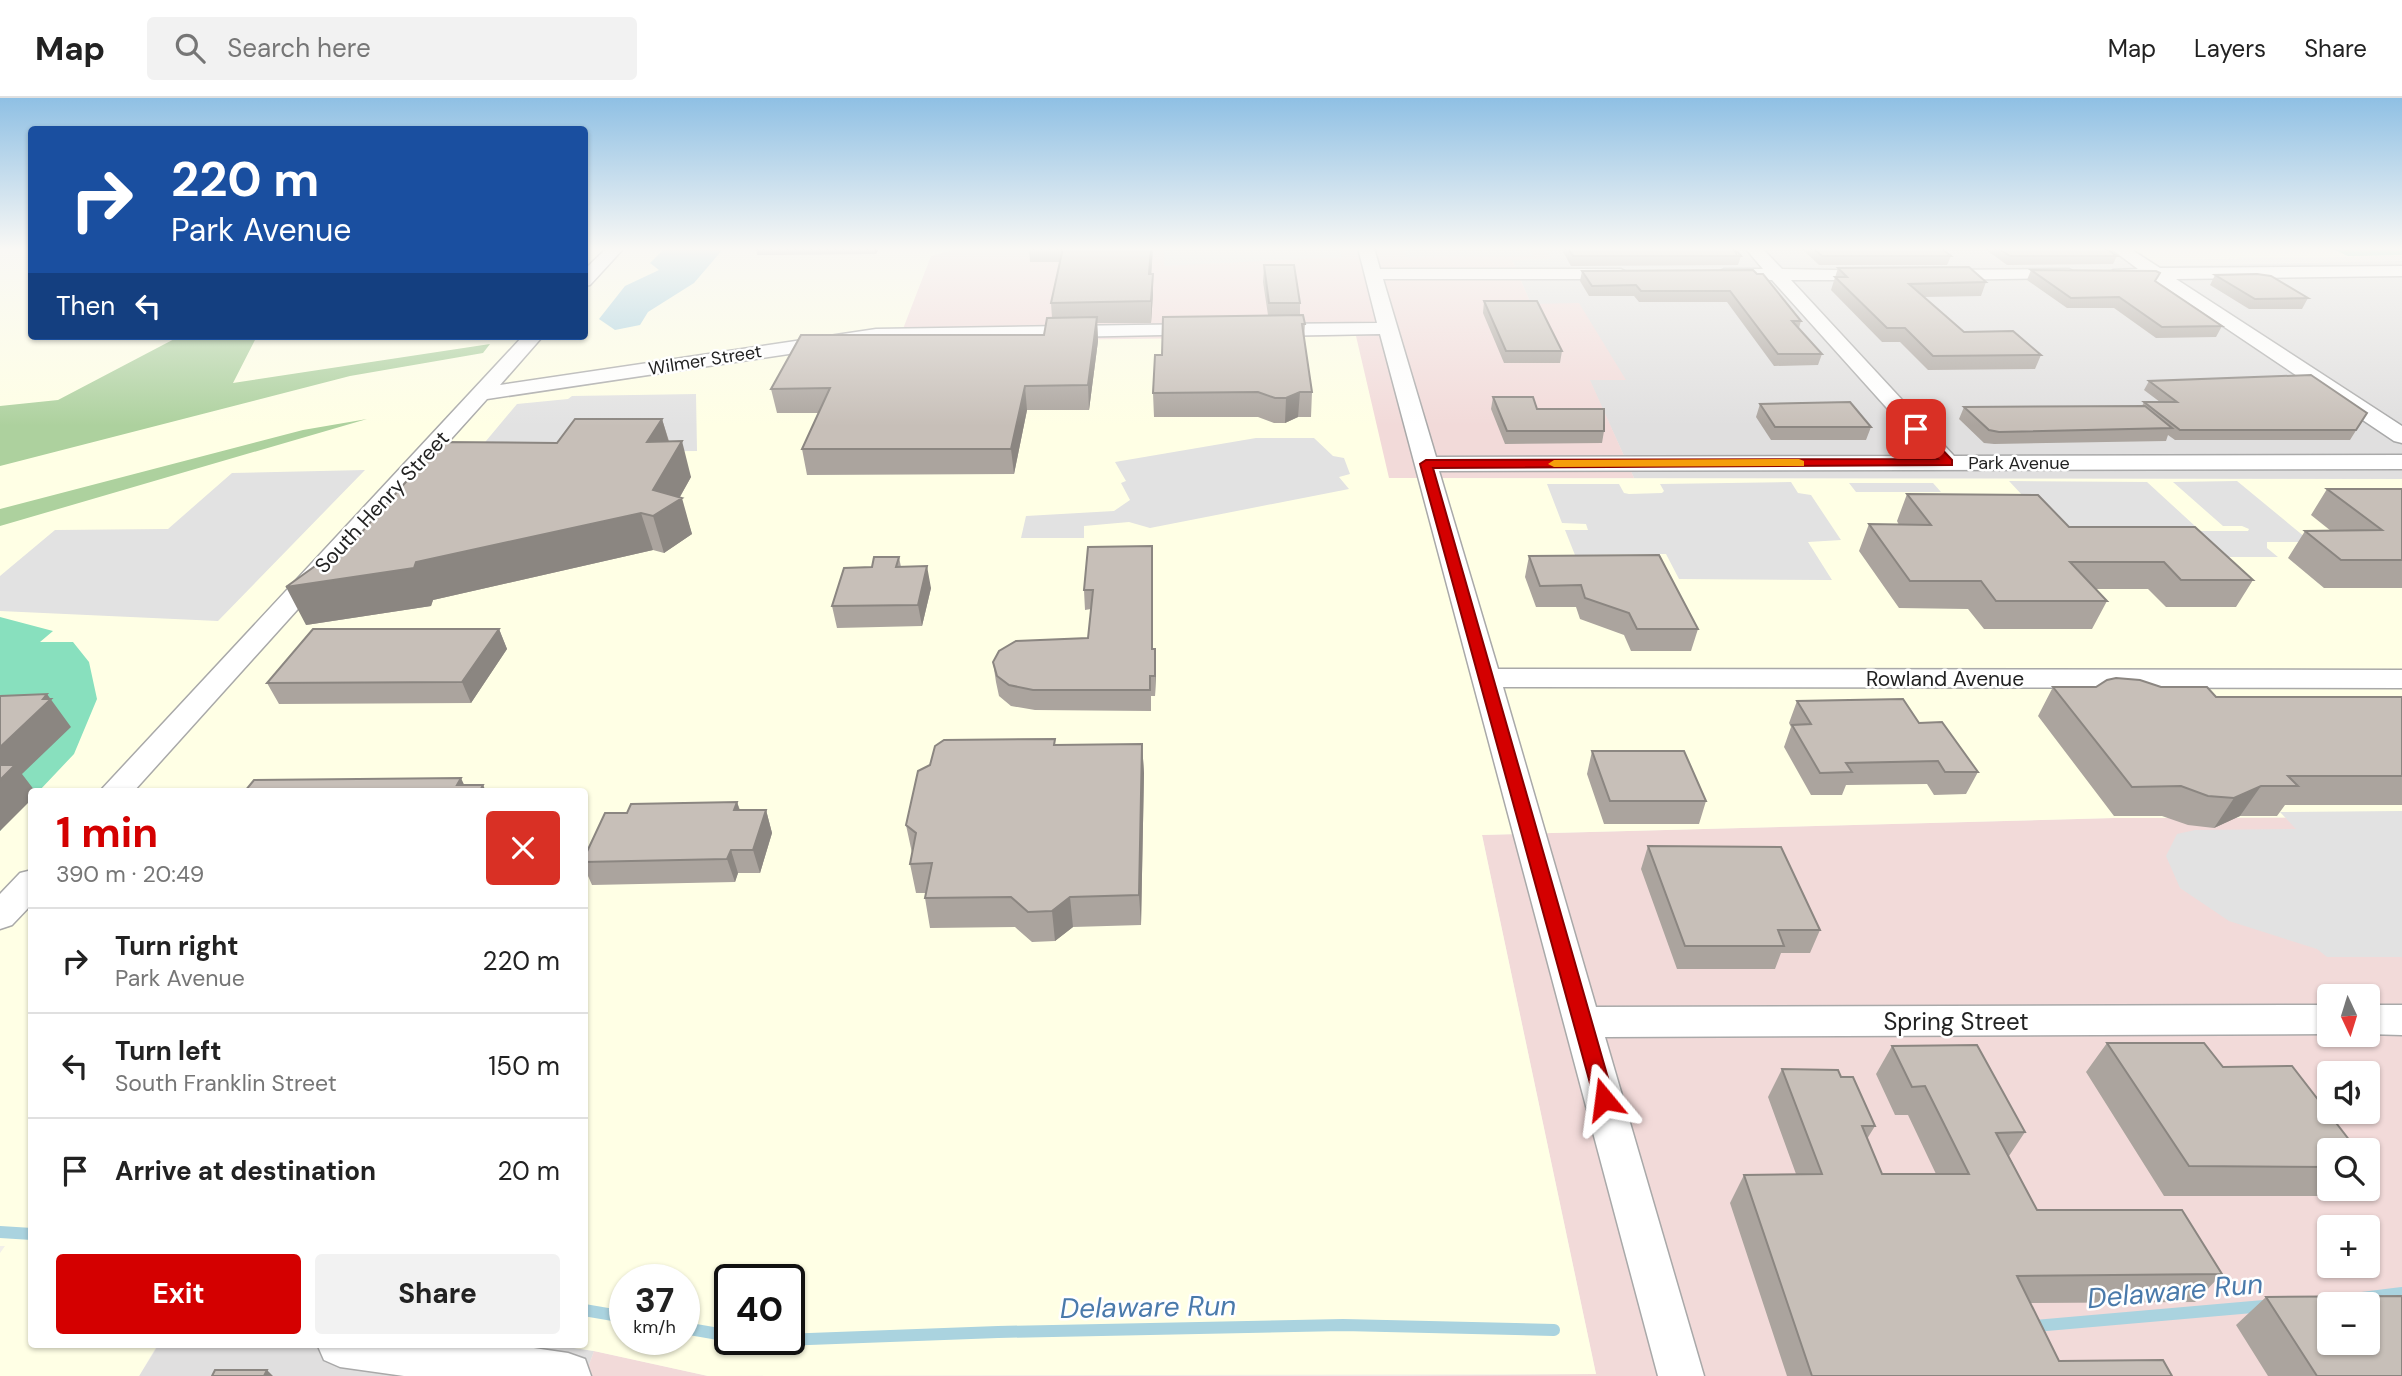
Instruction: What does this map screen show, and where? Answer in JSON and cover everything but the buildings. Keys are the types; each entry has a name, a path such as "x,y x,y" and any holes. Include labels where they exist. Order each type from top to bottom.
{"street":[{"path":"1382,308 1681,1376"},
{"path":"1806,308 1948,463"},
{"path":"2210,308 2402,436"},
{"name":"Wilmer Street","path":"484,393 876,335 1388,328"},
{"name":"South Henry Street","path":"119,788 484,393 530,340"},
{"name":"Park Avenue","path":"1426,464 2402,462"},
{"name":"Rowland Avenue","path":"1488,678 2402,679"},
{"path":"0,916 28,886"},
{"name":"Spring Street","path":"1582,1022 2317,1020"},
{"path":"2380,1020 2402,1020"},
{"path":"368,1348 568,1376"}],"shaded area":[{"path":"0,308 28,308 28,340 588,340 588,308 911,308 898,342 1356,336 1389,478 2402,479 2402,817 2114,818 1482,835 1596,1374 708,1376 612,1355 700,1355 700,1264 609,1264 609,1354 574,1348 588,1348 588,788 28,788 28,1348 156,1348 139,1376 0,1376 0,1253 5,1246 0,1246"},
{"path":"911,308 1582,308 1626,380 1590,380 1634,478 1389,478 897,342"},
{"path":"1536,308 2402,308 2402,479 1634,478 1589,379 1625,379"},
{"path":"696,394 697,451 476,453 517,404 568,399 572,396"},
{"path":"1256,438 1314,438 1333,456 1344,458 1350,474 1339,477 1349,489 1150,528 1129,522 1084,526 1084,538 1021,538 1026,516 1114,511 1130,500 1121,483 1126,481 1115,462"},
{"path":"365,470 218,621 0,611 0,576 55,530 168,529 232,473"},
{"path":"2009,481 2147,482 2195,526 2175,528 2182,531 2248,531 2249,529 2242,526 2223,526 2173,482 2237,481 2311,542 2267,542 2267,548 2278,557 2215,557 2050,525"},
{"path":"1791,482 1798,493 1811,495 1841,540 1808,542 1832,580 1679,579 1666,554 1575,555 1565,530 1588,530 1586,524 1562,523 1547,484 1619,484 1624,493 1629,494 1662,493 1664,491 1660,484"},
{"path":"1849,483 1933,483 1941,492 1856,492"},
{"path":"2402,811 2402,957 2327,957 2317,949 2229,921 2180,888 2166,856 2177,834 2195,830 2296,829 2280,812"},
{"path":"2402,817 2402,1376 1400,1376 1596,1374 1482,835 2114,818"},
{"path":"156,1348 574,1348 594,1351 585,1376 139,1376"},
{"path":"594,1351 708,1376 585,1376"}],"green space":[{"path":"172,340 255,340 233,383 490,344 483,353 350,376 0,466 0,406 58,400"},
{"path":"367,419 0,526 0,509 303,430"},
{"path":"0,617 53,631 40,642 73,642 89,662 97,699 74,754 42,788 28,788 28,796 0,831"}],"water":[{"path":"608,308 655,308 648,312 640,325 615,330 599,319"}],"waterway":[{"name":"Delaware Run","path":"0,1232 28,1234"},
{"name":"Delaware Run","path":"2380,1296 2402,1293"},
{"name":"Delaware Run","path":"2035,1326 2264,1306"},
{"name":"Delaware Run","path":"588,1311 609,1314"},
{"name":"Delaware Run","path":"805,1339 1343,1325 1554,1330"},
{"name":"Delaware Run","path":"700,1331 714,1333"}],"slow traffic":[{"path":"1554,464 1799,463"}],"route":[{"path":"1604,1099 1426,464 1948,463 1916,429"}]}
